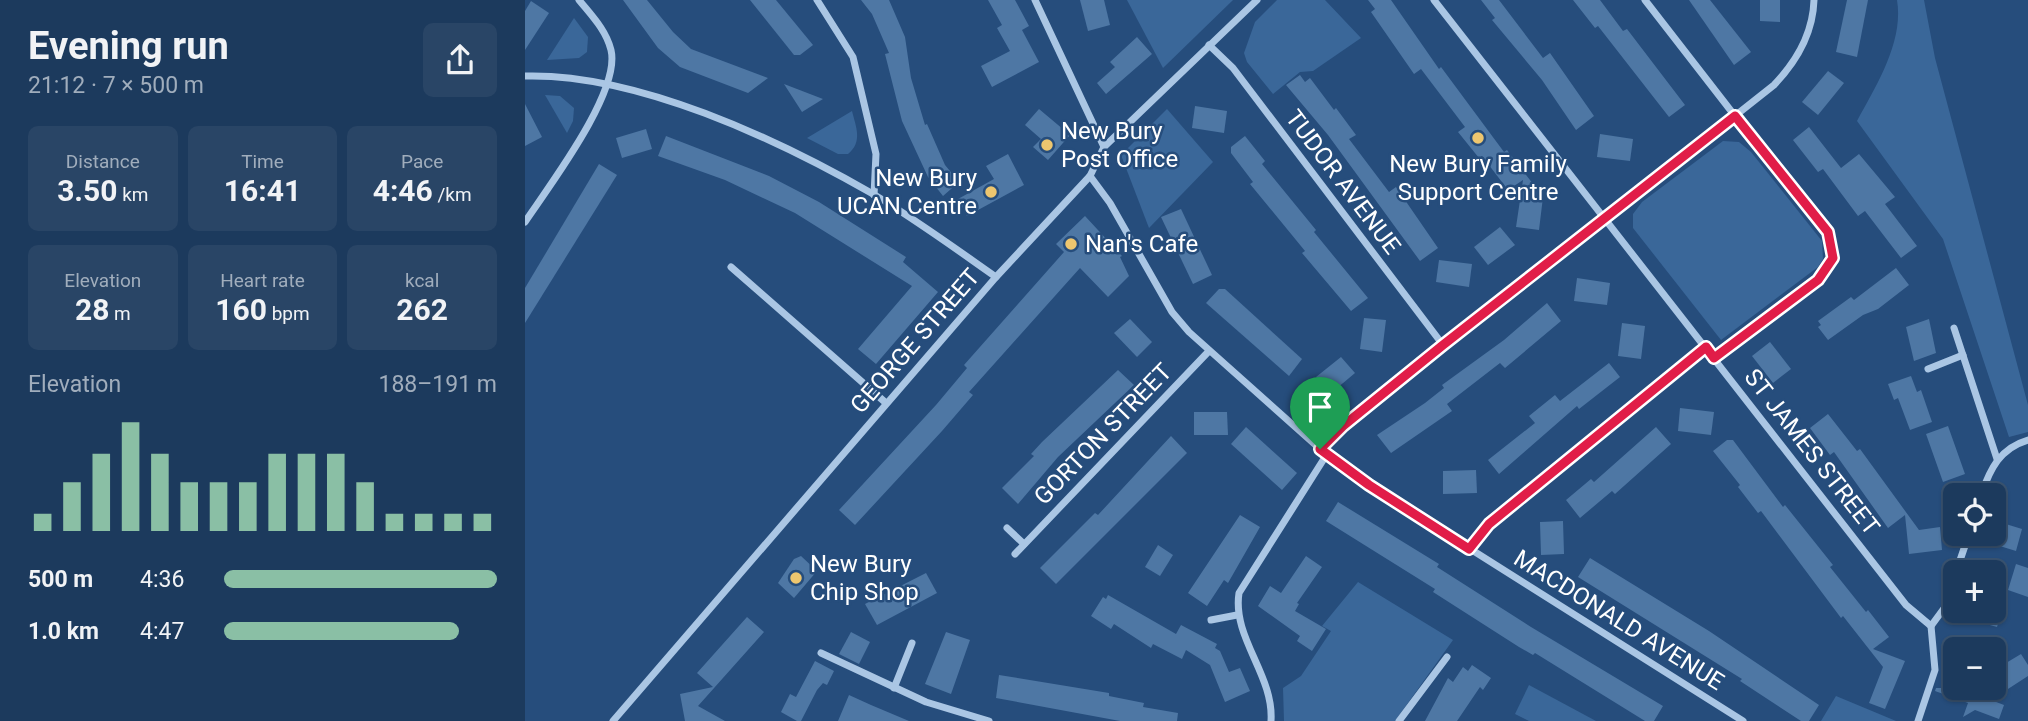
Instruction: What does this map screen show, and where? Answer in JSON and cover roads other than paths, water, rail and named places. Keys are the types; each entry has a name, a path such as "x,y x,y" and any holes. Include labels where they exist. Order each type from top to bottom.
{"street":[{"path":"525,222 587,127 608,83 612,52 603,29 579,0"},
{"path":"817,0 853,57 876,154 874,195"},
{"path":"1035,0 1104,147"},
{"name":"GEORGE STREET","path":"613,721 996,277 1090,176 1104,147 1257,0"},
{"name":"ST JAMES STREET","path":"1434,0 1906,605 1931,626"},
{"path":"1645,0 1828,232 1833,258 1818,280 1714,358"},
{"path":"1271,721 1269,696 1237,615 1239,593 1323,451 1343,426 1735,116 1789,69 1806,40 1814,0"},
{"name":"TUDOR AVENUE","path":"1209,45 1233,68 1443,345"},
{"path":"525,76 569,77 608,83 702,114 785,148 874,195 996,277"},
{"name":"MACDONALD AVENUE","path":"1090,176 1110,203 1171,312 1209,351 1323,451 1369,485 1743,721"},
{"path":"731,267 886,404"},
{"path":"1954,328 1997,459"},
{"path":"1469,549 1489,524 1706,347"},
{"name":"GORTON STREET","path":"1015,554 1209,351"},
{"path":"1928,369 1963,355"},
{"path":"1986,483 1997,459 2008,448 2028,440"},
{"path":"1007,527 1024,544"},
{"path":"1920,720 1935,670 1931,626 1943,610"},
{"path":"1211,620 1237,615"},
{"path":"894,688 912,643"},
{"path":"821,653 926,702 989,721"},
{"path":"1399,721 1447,657"}],"place":[{"name":"New Bury Family Support Centre","path":"1478,138"},
{"name":"New Bury Post Office","path":"1047,145"},
{"name":"New Bury UCAN Centre","path":"991,192"},
{"name":"Nan's Cafe","path":"1071,244"},
{"name":"New Bury Chip Shop","path":"796,578"}]}
